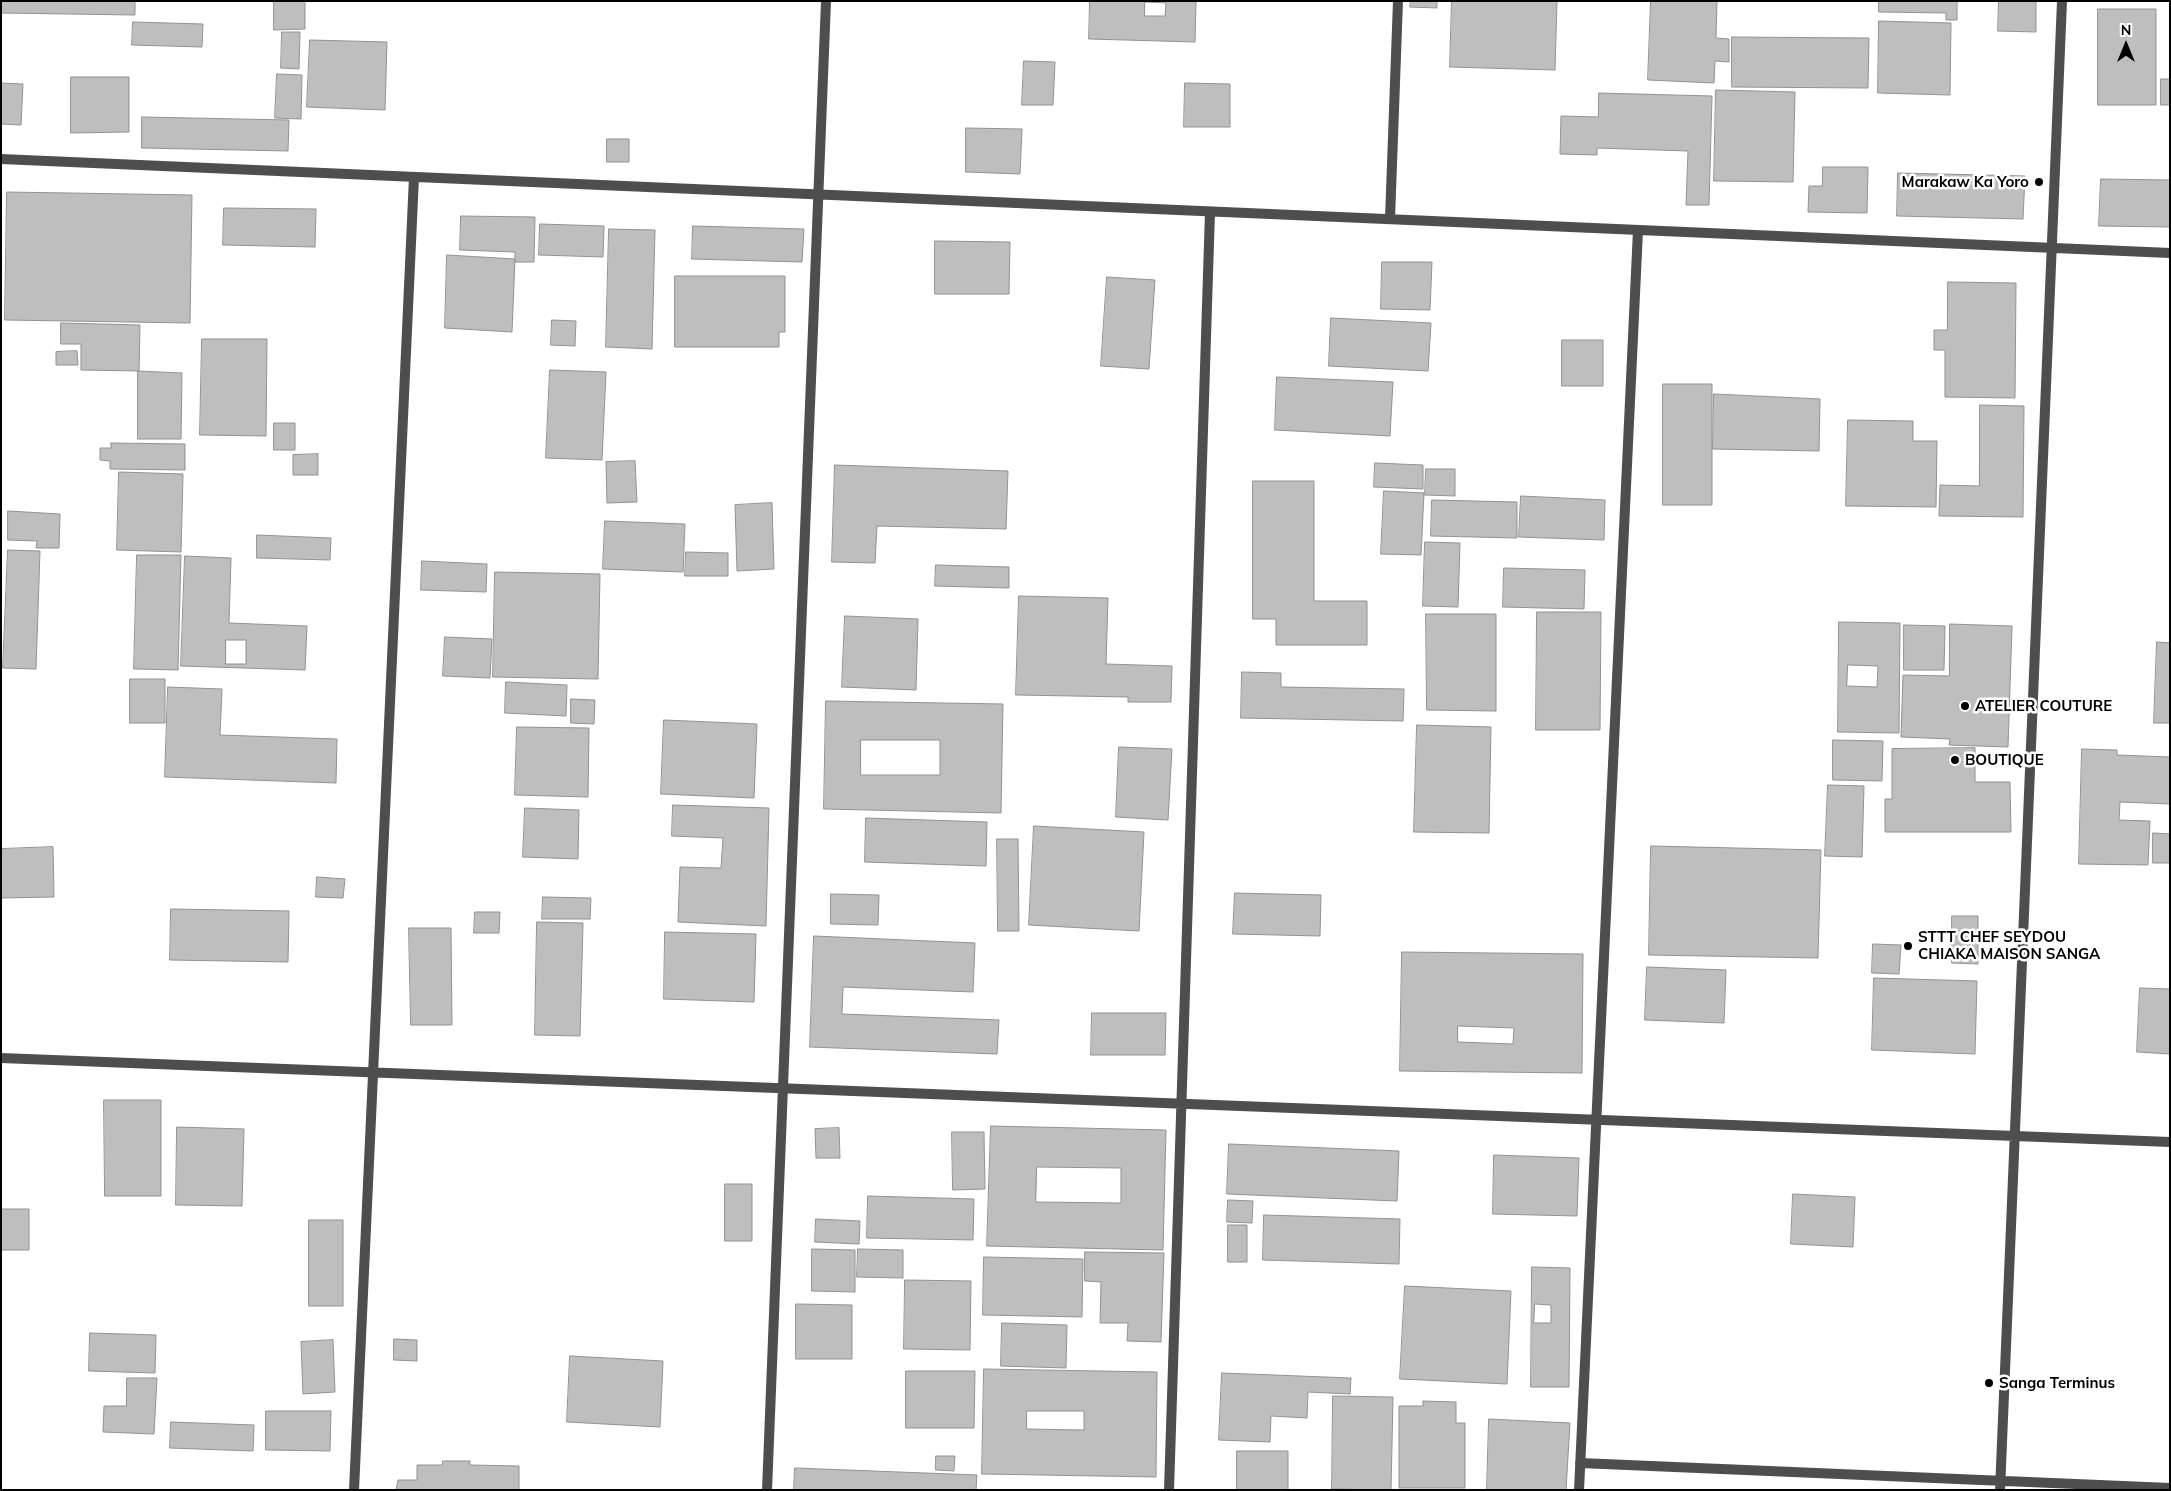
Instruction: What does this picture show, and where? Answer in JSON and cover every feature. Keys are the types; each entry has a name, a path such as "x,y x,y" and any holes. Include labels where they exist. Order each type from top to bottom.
{"street":[{"path":"768,1490 826,1"},
{"path":"1390,219 1398,1"},
{"path":"2000,1485 2062,1"},
{"path":"1,159 2170,253"},
{"path":"354,1490 414,177"},
{"path":"1169,1490 1210,212"},
{"path":"1578,1490 1638,230"},
{"path":"1,1058 2170,1142"},
{"path":"1580,1463 2000,1485 2170,1488"}],"building":[{"path":"1,1 135,1 135,15 1,13"},
{"path":"274,1 305,1 305,29 274,30"},
{"path":"1090,1 1196,1 1195,42 1089,39","holes":["1145,2 1166,3 1165,16 1145,16"]},
{"path":"1411,1 1437,1 1437,8 1410,7"},
{"path":"1452,1 1557,1 1555,70 1450,67"},
{"path":"1651,1 1717,1 1716,38 1729,39 1729,62 1715,61 1714,83 1648,80"},
{"path":"1879,1 1957,1 1957,20 1946,20 1946,13 1879,12"},
{"path":"1999,1 2036,1 2036,32 1998,31"},
{"path":"2098,9 2156,9 2156,105 2098,105"},
{"path":"1879,21 1951,23 1950,95 1878,93"},
{"path":"133,22 203,24 202,47 132,45"},
{"path":"282,32 300,32 299,69 281,68"},
{"path":"1732,37 1869,38 1868,88 1732,87"},
{"path":"310,40 387,42 385,110 307,107"},
{"path":"1024,61 1055,62 1053,105 1022,105"},
{"path":"277,74 302,75 301,119 275,118"},
{"path":"71,77 129,77 129,132 71,133"},
{"path":"2161,79 2170,79 2170,105 2161,105"},
{"path":"1,83 23,84 21,125 1,124"},
{"path":"1185,83 1230,84 1230,127 1184,127"},
{"path":"1716,90 1795,92 1793,182 1714,181"},
{"path":"1599,93 1712,96 1709,205 1686,205 1688,151 1597,148 1597,155 1560,154 1561,116 1598,117"},
{"path":"142,117 289,120 288,151 142,148"},
{"path":"966,128 1022,129 1020,174 966,172"},
{"path":"607,139 629,139 629,162 607,162"},
{"path":"1823,167 1868,167 1867,213 1808,212 1809,186 1822,186"},
{"path":"1898,173 2025,176 2023,219 1897,216"},
{"path":"2101,179 2170,180 2170,227 2099,226"},
{"path":"7,192 192,195 190,323 5,320"},
{"path":"224,208 316,209 315,247 223,245"},
{"path":"461,216 535,217 534,262 515,262 515,252 460,250"},
{"path":"540,224 604,226 603,257 539,255"},
{"path":"693,226 804,229 802,262 692,259"},
{"path":"609,229 655,230 652,349 606,347"},
{"path":"935,241 1010,242 1009,294 935,294"},
{"path":"447,255 515,259 512,332 445,328"},
{"path":"1382,262 1432,262 1430,310 1381,309"},
{"path":"675,276 785,276 785,332 779,332 779,347 675,347"},
{"path":"1107,277 1155,280 1149,369 1101,366"},
{"path":"1948,282 2016,283 2015,398 1945,397 1945,350 1934,350 1934,330 1947,330"},
{"path":"1331,318 1431,323 1428,371 1329,366"},
{"path":"552,320 576,321 575,346 551,345"},
{"path":"61,323 140,325 139,371 81,370 81,344 61,344"},
{"path":"202,339 267,339 266,436 200,435"},
{"path":"1562,340 1603,340 1603,386 1562,386"},
{"path":"77,351 78,365 56,365 56,352"},
{"path":"550,370 606,372 602,460 546,458"},
{"path":"138,371 182,373 181,439 138,439"},
{"path":"1277,377 1393,382 1390,436 1275,430"},
{"path":"1663,384 1712,384 1712,505 1663,505"},
{"path":"1714,394 1820,399 1819,451 1713,449"},
{"path":"1980,405 2024,406 2023,517 1939,516 1940,485 1979,486"},
{"path":"1848,420 1913,421 1913,441 1937,441 1936,507 1846,506"},
{"path":"274,423 295,423 295,450 274,450"},
{"path":"111,443 185,444 185,470 110,469 110,461 100,460 100,448 111,448"},
{"path":"318,454 318,475 293,475 293,455"},
{"path":"635,461 637,502 607,503 606,462"},
{"path":"1375,463 1423,465 1423,489 1374,487"},
{"path":"835,465 1008,471 1006,529 877,526 875,563 832,562"},
{"path":"1426,469 1455,469 1455,496 1425,495"},
{"path":"119,472 183,474 181,552 117,550"},
{"path":"1253,481 1314,481 1314,601 1367,601 1367,645 1276,645 1276,619 1253,619"},
{"path":"1384,491 1424,493 1421,555 1381,554"},
{"path":"1521,496 1605,500 1604,540 1519,537"},
{"path":"1432,500 1517,502 1517,538 1431,536"},
{"path":"772,503 774,569 737,571 735,505"},
{"path":"8,511 60,514 59,548 36,548 37,541 8,540"},
{"path":"605,521 685,524 683,572 603,569"},
{"path":"257,535 331,538 330,560 257,558"},
{"path":"1425,542 1460,543 1458,607 1423,606"},
{"path":"8,550 40,551 36,669 3,668"},
{"path":"686,552 728,553 728,576 685,576"},
{"path":"137,555 181,555 178,670 134,669"},
{"path":"185,556 231,558 229,623 307,626 305,670 181,666","holes":["226,640 246,640 246,664 226,664"]},
{"path":"422,561 487,564 486,592 421,590"},
{"path":"936,565 1009,567 1009,588 935,586"},
{"path":"1504,568 1585,570 1584,609 1503,607"},
{"path":"495,572 600,574 598,679 493,677"},
{"path":"1019,596 1108,598 1106,664 1172,666 1171,702 1128,702 1128,697 1016,695"},
{"path":"1537,612 1601,612 1600,730 1536,730"},
{"path":"1426,614 1496,614 1496,711 1427,710"},
{"path":"845,616 918,619 916,690 842,687"},
{"path":"1839,622 1900,623 1899,733 1838,732","holes":["1848,665 1878,666 1877,687 1847,686"]},
{"path":"1950,624 2012,626 2008,747 1949,745 1950,739 1901,737 1903,675 1949,676"},
{"path":"1904,625 1945,626 1944,670 1904,670"},
{"path":"445,637 492,639 490,678 443,676"},
{"path":"2157,642 2170,643 2170,723 2154,723"},
{"path":"1242,672 1281,673 1281,687 1404,689 1403,721 1241,718"},
{"path":"130,679 165,679 165,723 130,723"},
{"path":"506,682 567,685 566,716 505,713"},
{"path":"168,687 222,689 220,735 337,739 336,783 165,777"},
{"path":"571,699 595,700 594,724 571,723"},
{"path":"826,701 1003,704 1001,813 824,809","holes":["861,740 940,740 940,775 861,775"]},
{"path":"664,720 757,724 754,798 661,794"},
{"path":"1417,725 1491,727 1489,833 1414,832"},
{"path":"517,727 589,728 588,797 515,795"},
{"path":"1833,740 1883,741 1882,781 1833,780"},
{"path":"1119,747 1172,749 1168,820 1116,817"},
{"path":"1975,748 1975,782 2010,782 2011,832 1885,832 1885,799 1892,799 1892,749"},
{"path":"2082,749 2117,750 2117,755 2170,757 2170,804 2120,802 2119,820 2150,821 2148,865 2079,864"},
{"path":"1828,785 1864,786 1862,857 1825,856"},
{"path":"673,805 769,808 766,926 678,922 680,867 721,868 723,838 672,836"},
{"path":"525,808 579,810 578,859 523,857"},
{"path":"866,818 987,822 986,866 865,862"},
{"path":"1034,826 1144,832 1139,931 1029,925"},
{"path":"2153,833 2170,834 2170,863 2153,863"},
{"path":"997,839 1018,839 1019,931 998,931"},
{"path":"1651,846 1821,850 1818,958 1649,955"},
{"path":"53,847 54,897 1,898 1,849"},
{"path":"317,877 345,879 343,898 316,897"},
{"path":"1235,893 1321,895 1320,936 1233,934"},
{"path":"831,894 879,895 878,925 831,924"},
{"path":"543,897 591,898 590,919 542,919"},
{"path":"171,909 289,911 288,962 170,960"},
{"path":"475,912 500,912 499,933 474,933"},
{"path":"1952,916 1978,916 1978,964 1952,963"},
{"path":"537,922 583,923 580,1036 535,1035"},
{"path":"409,928 451,928 452,1025 411,1025"},
{"path":"665,932 756,934 754,1002 664,999"},
{"path":"814,936 975,943 973,992 843,987 842,1014 999,1020 997,1054 810,1047"},
{"path":"1873,944 1901,945 1899,974 1872,973"},
{"path":"1402,952 1583,954 1582,1073 1400,1071","holes":["1458,1026 1514,1028 1513,1044 1458,1042"]},
{"path":"1647,967 1726,970 1724,1023 1645,1020"},
{"path":"1874,978 1977,981 1975,1054 1872,1050"},
{"path":"2140,988 2170,989 2170,1054 2137,1052"},
{"path":"1092,1013 1166,1013 1165,1055 1091,1055"},
{"path":"104,1100 161,1100 161,1196 105,1196"},
{"path":"991,1126 1166,1130 1163,1250 987,1246","holes":["1037,1167 1121,1168 1121,1203 1036,1202"]},
{"path":"177,1127 244,1129 242,1206 176,1205"},
{"path":"839,1128 840,1158 816,1158 815,1129"},
{"path":"952,1132 984,1132 985,1189 953,1190"},
{"path":"1229,1144 1399,1151 1397,1201 1227,1194"},
{"path":"1494,1155 1579,1158 1577,1216 1493,1214"},
{"path":"725,1184 752,1184 752,1241 725,1241"},
{"path":"1793,1194 1855,1197 1853,1247 1791,1244"},
{"path":"868,1196 974,1199 973,1240 867,1238"},
{"path":"1228,1200 1253,1201 1252,1223 1227,1222"},
{"path":"1,1209 29,1209 29,1250 1,1250"},
{"path":"1264,1215 1400,1219 1399,1264 1263,1260"},
{"path":"816,1219 860,1221 859,1244 815,1242"},
{"path":"309,1220 343,1220 343,1306 309,1306"},
{"path":"1228,1225 1247,1225 1247,1262 1228,1262"},
{"path":"812,1249 855,1250 855,1292 812,1291"},
{"path":"858,1249 903,1250 903,1278 857,1277"},
{"path":"1085,1252 1164,1253 1161,1342 1127,1341 1128,1323 1100,1323 1101,1282 1085,1281"},
{"path":"984,1257 1083,1259 1082,1317 983,1315"},
{"path":"1532,1267 1570,1268 1569,1387 1531,1387","holes":["1535,1304 1551,1305 1551,1323 1534,1323"]},
{"path":"905,1280 971,1281 970,1350 904,1349"},
{"path":"1405,1286 1511,1291 1507,1384 1400,1379"},
{"path":"796,1304 852,1305 852,1359 796,1359"},
{"path":"1002,1323 1067,1325 1066,1368 1001,1366"},
{"path":"90,1333 156,1335 155,1373 89,1371"},
{"path":"394,1339 417,1340 417,1361 394,1360"},
{"path":"333,1340 335,1392 303,1394 301,1342"},
{"path":"570,1356 663,1361 660,1427 567,1422"},
{"path":"984,1369 1157,1372 1156,1477 982,1474","holes":["1027,1411 1084,1411 1084,1430 1027,1429"]},
{"path":"906,1371 975,1371 974,1428 906,1428"},
{"path":"1222,1373 1351,1378 1350,1394 1308,1392 1307,1418 1271,1416 1270,1442 1219,1440"},
{"path":"127,1378 157,1378 154,1434 103,1432 104,1406 126,1406"},
{"path":"1333,1396 1393,1397 1391,1490 1332,1489"},
{"path":"1423,1401 1456,1402 1456,1423 1465,1423 1465,1488 1399,1488 1399,1406 1423,1406"},
{"path":"266,1411 331,1411 330,1451 266,1450"},
{"path":"1489,1419 1570,1423 1566,1490 1487,1490"},
{"path":"171,1422 254,1425 253,1451 170,1448"},
{"path":"1237,1451 1288,1451 1288,1490 1237,1490"},
{"path":"936,1456 955,1456 954,1471 936,1470"},
{"path":"443,1461 470,1461 470,1465 519,1466 519,1490 396,1490 398,1480 417,1480 417,1465 442,1465"},
{"path":"795,1468 977,1475 976,1490 794,1490"}],"place":[{"name":"Marakaw Ka Yoro","path":"2039,182"},
{"name":"ATELIER COUTURE","path":"1965,706"},
{"name":"BOUTIQUE","path":"1955,760"},
{"name":"STTT CHEF SEYDOU CHIAKA MAISON SANGA","path":"1908,946"},
{"name":"Sanga Terminus","path":"1989,1383"}]}
